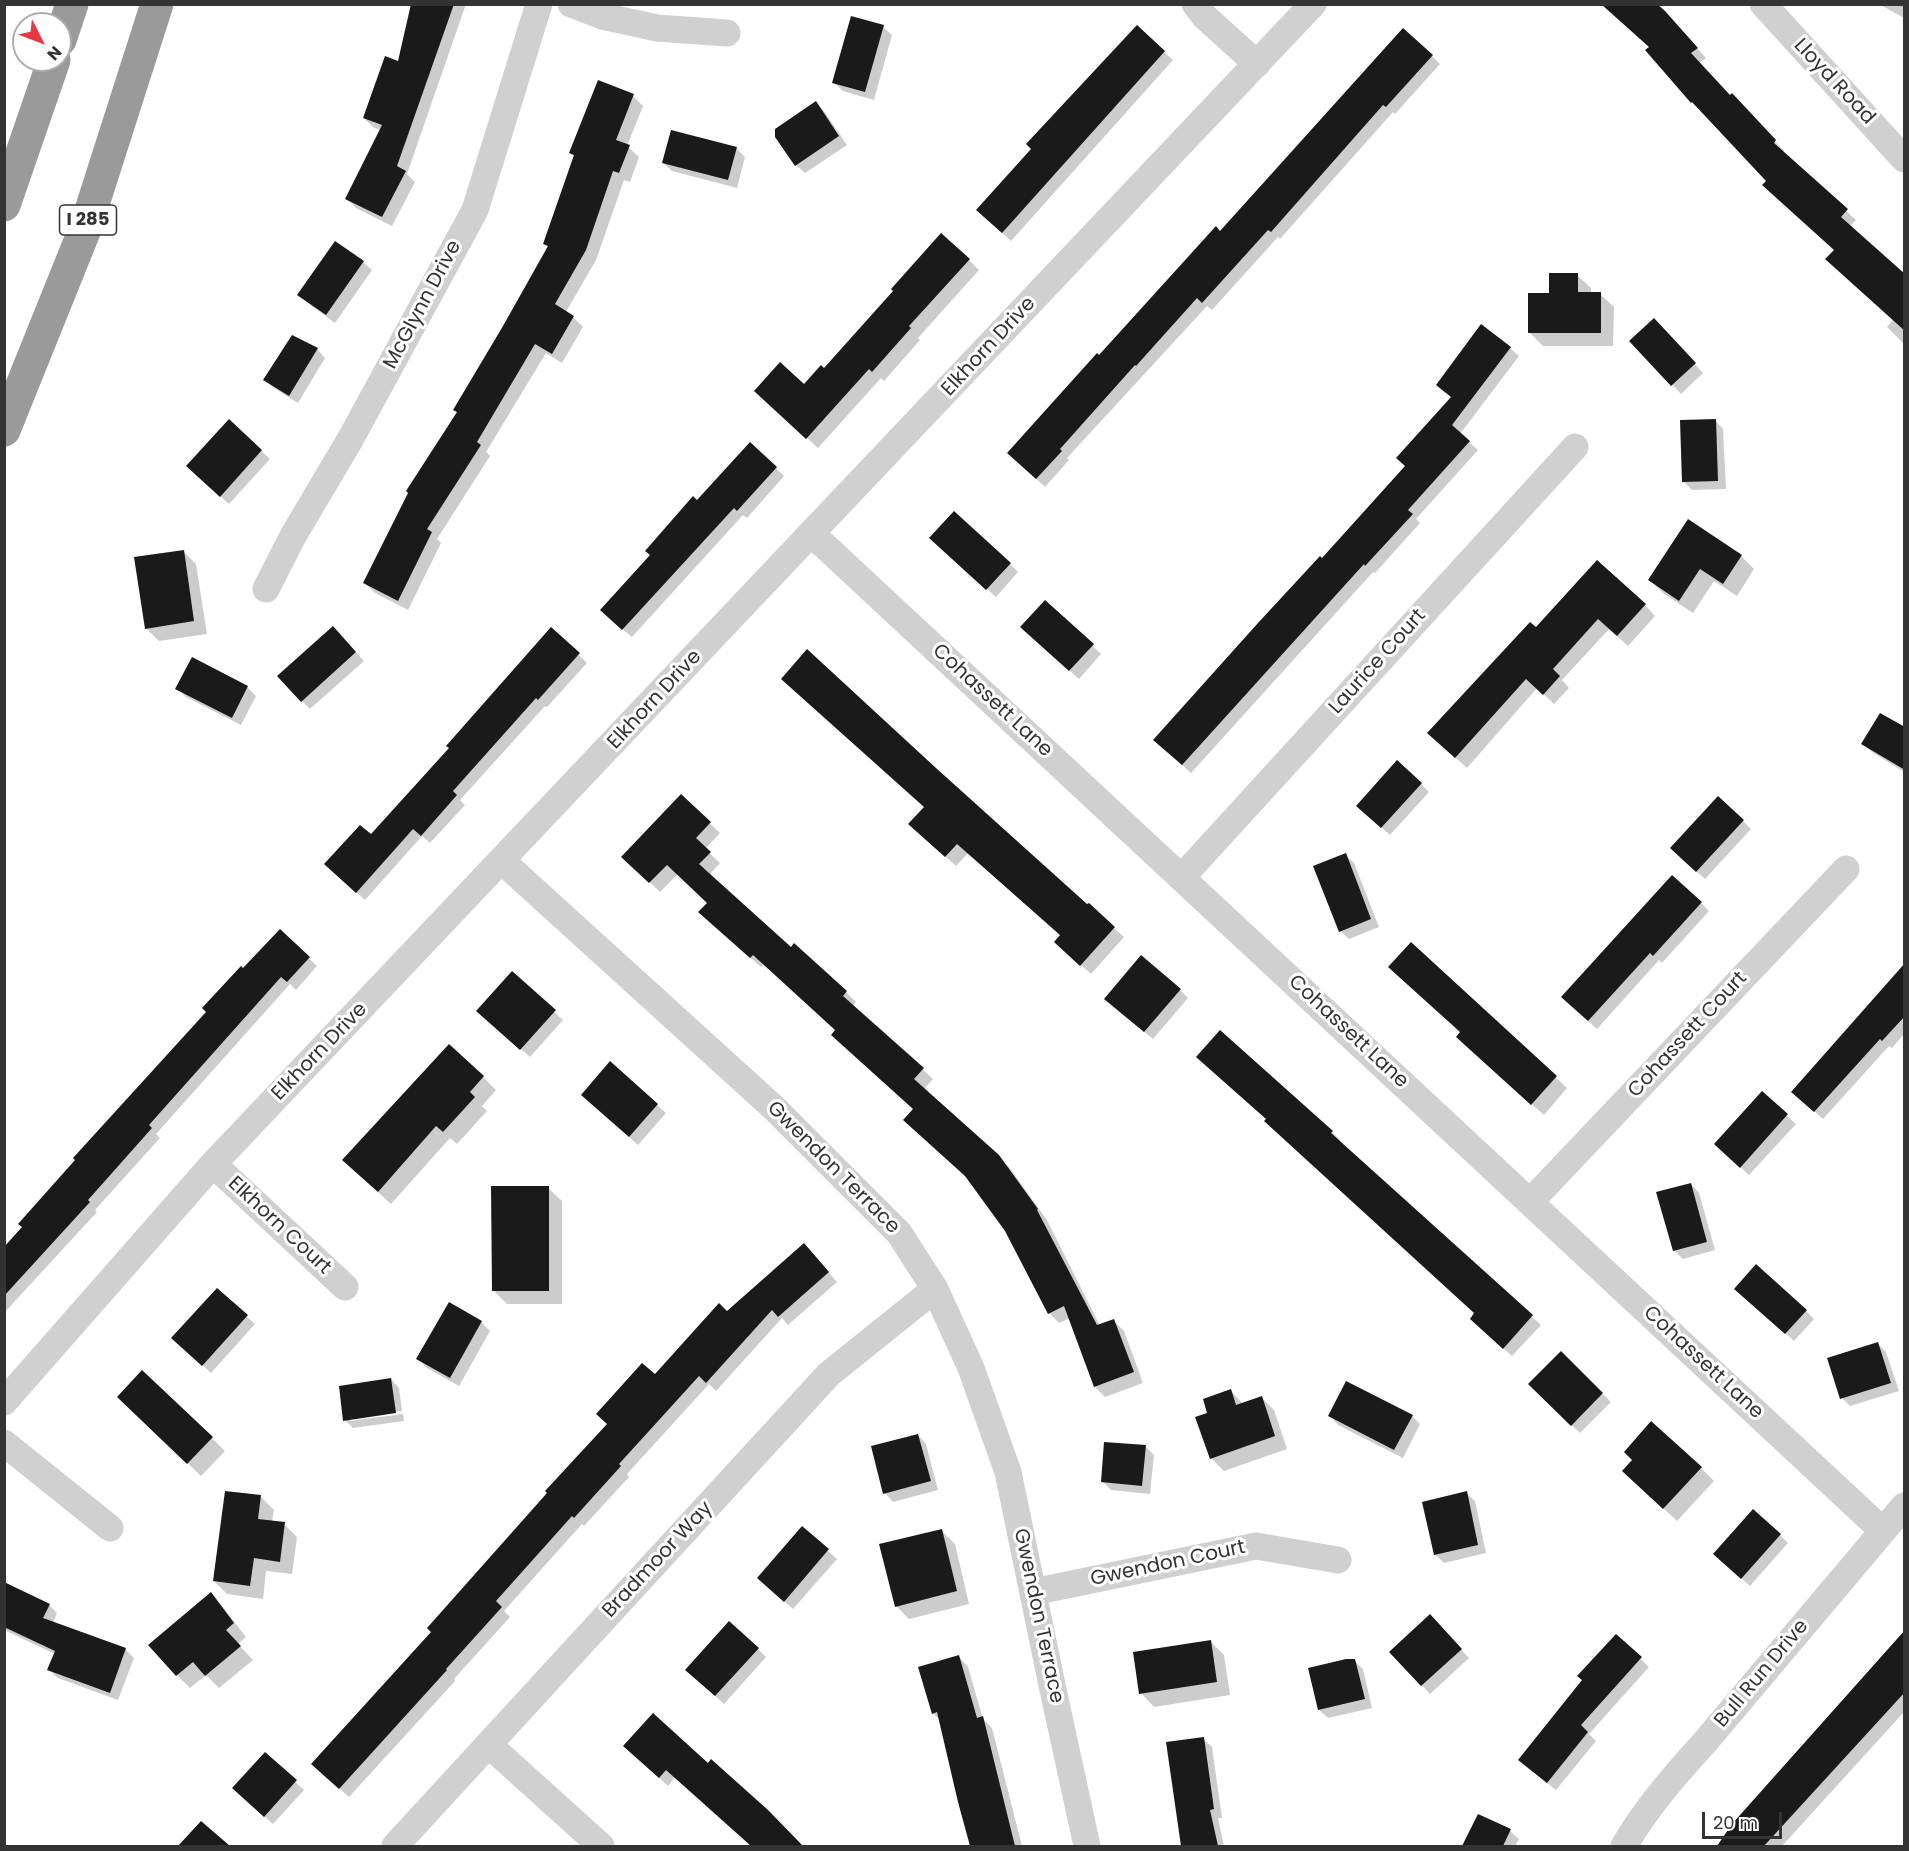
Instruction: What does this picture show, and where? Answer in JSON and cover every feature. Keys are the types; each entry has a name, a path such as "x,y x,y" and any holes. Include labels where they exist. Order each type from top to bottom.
{"highway":[{"name":"I 285","path":"4,430 85,229 157,4"},
{"path":"4,205 50,72"}],"street":[{"name":"McGlynn Drive","path":"266,589 293,536 357,428 475,210 539,4"},
{"path":"571,4 602,16 657,28 727,33"},
{"path":"1195,4 1204,16 1257,64"},
{"name":"Elkhorn Drive","path":"4,1402 213,1164 1313,4"},
{"name":"Lloyd Road","path":"1763,4 1899,141"},
{"name":"Laurice Court","path":"1182,878 1575,447"},
{"name":"Cohassett Lane","path":"812,534 1883,1531"},
{"name":"Gwendon Terrace","path":"502,861 774,1108 898,1233 935,1288 971,1368 1008,1472 1087,1846"},
{"name":"Cohassett Court","path":"1530,1202 1846,868"},
{"name":"Elkhorn Court","path":"213,1164 345,1287"},
{"name":"Bradmoor Way","path":"395,1846 828,1374 935,1288"},
{"path":"4,1443 110,1528"},
{"name":"Bull Run Drive","path":"1624,1846 1674,1775 1705,1742 1905,1506"},
{"name":"Gwendon Court","path":"1033,1592 1257,1545 1338,1560"},
{"path":"489,1744 601,1846"}],"building":[{"path":"411,4 454,4 397,166 406,171 382,217 345,199 382,125 363,118 385,56 398,61"},
{"path":"1601,4 1657,4 1665,11 1698,48 1691,53 1776,140 1774,143 1848,209 1841,217 1905,274 1905,331 1825,259 1834,250 1762,185 1766,181 1691,103 1645,50 1649,47"},
{"path":"851,16 884,25 865,92 832,83"},
{"path":"1137,25 1165,51 1002,233 976,210 1031,149 1026,144"},
{"path":"1403,28 1433,55 1386,107 1383,105 1271,232 1268,230 1202,303 1197,298 1060,449 1062,451 1036,479 1007,453 1216,226 1220,231"},
{"path":"598,80 634,94 616,140 630,145 619,173 613,171 586,250 555,304 574,316 552,354 535,344 477,442 481,445 427,529 432,532 398,601 363,583 408,493 406,491 457,412 453,410 548,246 543,244 574,155 569,153"},
{"path":"816,101 839,136 795,166 775,137 775,129"},
{"path":"671,130 737,147 728,180 662,163"},
{"path":"941,233 970,259 909,326 911,328 872,372 869,369 806,439 754,391 780,362 804,384 821,365 824,368"},
{"path":"335,241 364,261 326,315 297,295"},
{"path":"1549,273 1578,273 1578,292 1601,292 1601,333 1528,333 1528,293 1549,293"},
{"path":"1654,318 1696,363 1671,386 1629,341"},
{"path":"1481,324 1511,347 1452,425 1470,441 1408,510 1413,514 1365,566 1364,564 1182,765 1153,740 1258,623 1320,556 1322,558 1405,466 1396,458 1451,397 1436,385"},
{"path":"292,335 318,348 289,396 263,380"},
{"path":"229,419 262,450 220,497 186,466"},
{"path":"1716,419 1718,481 1682,482 1680,420"},
{"path":"750,442 777,467 737,511 734,508 622,630 600,610 650,555 645,551 693,496 697,500"},
{"path":"954,511 1011,563 986,590 929,538"},
{"path":"1688,519 1742,555 1723,584 1700,569 1679,601 1648,580"},
{"path":"184,550 194,621 145,629 134,557"},
{"path":"1597,560 1646,604 1617,636 1598,619 1553,669 1560,676 1543,695 1526,679 1455,758 1427,733 1530,622 1536,627"},
{"path":"1045,600 1094,644 1069,671 1020,627"},
{"path":"333,626 356,652 301,702 277,676"},
{"path":"551,627 580,653 538,700 536,698 453,791 457,795 421,836 413,829 356,893 324,864 360,825 371,834 449,748 446,746"},
{"path":"807,649 936,768 1115,927 1080,966 1054,942 1060,935 957,844 945,857 908,824 924,807 781,679"},
{"path":"192,657 248,686 232,718 175,689"},
{"path":"1880,713 1905,727 1905,770 1861,744"},
{"path":"1397,760 1422,783 1381,828 1356,806"},
{"path":"681,794 711,822 696,838 711,852 699,864 791,947 794,943 847,991 843,996 924,1068 914,1079 999,1155 1038,1209 1097,1325 1114,1319 1134,1372 1094,1387 1064,1306 1048,1314 1005,1231 965,1176 903,1120 913,1109 831,1035 835,1030 753,955 750,958 698,912 707,903 667,865 649,883 621,857"},
{"path":"1718,796 1744,820 1696,872 1670,848"},
{"path":"1346,853 1371,919 1339,932 1313,866"},
{"path":"1672,875 1702,902 1653,956 1650,953 1588,1021 1561,997"},
{"path":"280,929 310,957 287,982 281,977 149,1125 152,1128 88,1200 90,1202 4,1296 4,1247 22,1227 18,1224 75,1160 73,1158 206,1012 202,1008"},
{"path":"1411,942 1557,1076 1531,1105 1456,1037 1460,1032 1388,967"},
{"path":"1141,955 1181,989 1144,1032 1104,999"},
{"path":"1905,963 1905,1016 1882,1041 1880,1039 1814,1112 1791,1092"},
{"path":"512,971 556,1010 520,1050 476,1011"},
{"path":"1220,1030 1533,1315 1503,1349 1470,1319 1474,1313 1264,1121 1266,1119 1196,1057"},
{"path":"449,1044 484,1076 470,1092 475,1097 443,1132 436,1126 378,1192 342,1160"},
{"path":"610,1061 658,1104 629,1137 581,1095"},
{"path":"1762,1091 1788,1114 1740,1168 1714,1144"},
{"path":"1691,1183 1707,1242 1673,1251 1656,1192"},
{"path":"491,1186 549,1186 549,1291 492,1291"},
{"path":"804,1243 829,1272 778,1317 772,1310 706,1383 699,1376 619,1464 621,1466 574,1518 572,1516 496,1601 502,1607 339,1789 311,1764 431,1632 427,1628 547,1493 545,1491 607,1424 596,1414 642,1363 655,1374 719,1303 727,1311"},
{"path":"1756,1264 1807,1310 1785,1334 1734,1289"},
{"path":"217,1288 248,1315 202,1366 171,1338"},
{"path":"449,1302 482,1321 450,1378 416,1359"},
{"path":"1878,1342 1891,1383 1840,1399 1827,1358"},
{"path":"1561,1351 1603,1393 1571,1426 1528,1384"},
{"path":"142,1370 213,1437 187,1464 117,1397"},
{"path":"391,1378 396,1413 343,1421 339,1386"},
{"path":"1346,1381 1413,1415 1394,1450 1328,1416"},
{"path":"1231,1389 1236,1405 1262,1396 1275,1436 1210,1459 1195,1417 1207,1413 1203,1399"},
{"path":"1651,1421 1702,1467 1663,1509 1622,1471 1632,1460 1624,1452"},
{"path":"918,1434 931,1481 883,1494 871,1446"},
{"path":"1104,1442 1146,1445 1142,1486 1101,1482"},
{"path":"225,1491 261,1495 258,1519 285,1522 280,1562 254,1558 250,1586 213,1581"},
{"path":"1467,1491 1478,1545 1434,1555 1422,1502"},
{"path":"1753,1509 1781,1534 1741,1579 1713,1554"},
{"path":"802,1526 829,1549 784,1602 757,1578"},
{"path":"942,1529 957,1591 895,1607 879,1544"},
{"path":"4,1582 50,1604 43,1618 126,1648 110,1693 47,1670 55,1651 4,1627"},
{"path":"211,1592 234,1623 226,1630 241,1646 205,1676 193,1662 176,1676 148,1645"},
{"path":"1430,1614 1462,1649 1421,1686 1389,1652"},
{"path":"729,1621 759,1648 715,1696 685,1670"},
{"path":"1905,1630 1905,1692 1764,1846 1717,1846 1732,1824"},
{"path":"1616,1634 1642,1657 1581,1725 1588,1732 1547,1783 1518,1760 1582,1680 1577,1676"},
{"path":"1211,1640 1217,1682 1139,1694 1133,1652"},
{"path":"959,1655 977,1718 983,1716 1015,1846 970,1846 937,1712 932,1714 918,1667"},
{"path":"1355,1659 1365,1699 1318,1710 1308,1668"},
{"path":"653,1713 708,1763 711,1759 768,1810 803,1846 751,1846 666,1770 659,1778 623,1746"},
{"path":"1204,1737 1214,1809 1210,1810 1218,1846 1181,1846 1166,1742"},
{"path":"265,1752 297,1780 264,1817 232,1788"},
{"path":"1478,1814 1511,1829 1503,1846 1462,1846"},
{"path":"201,1821 230,1846 178,1846"}]}
